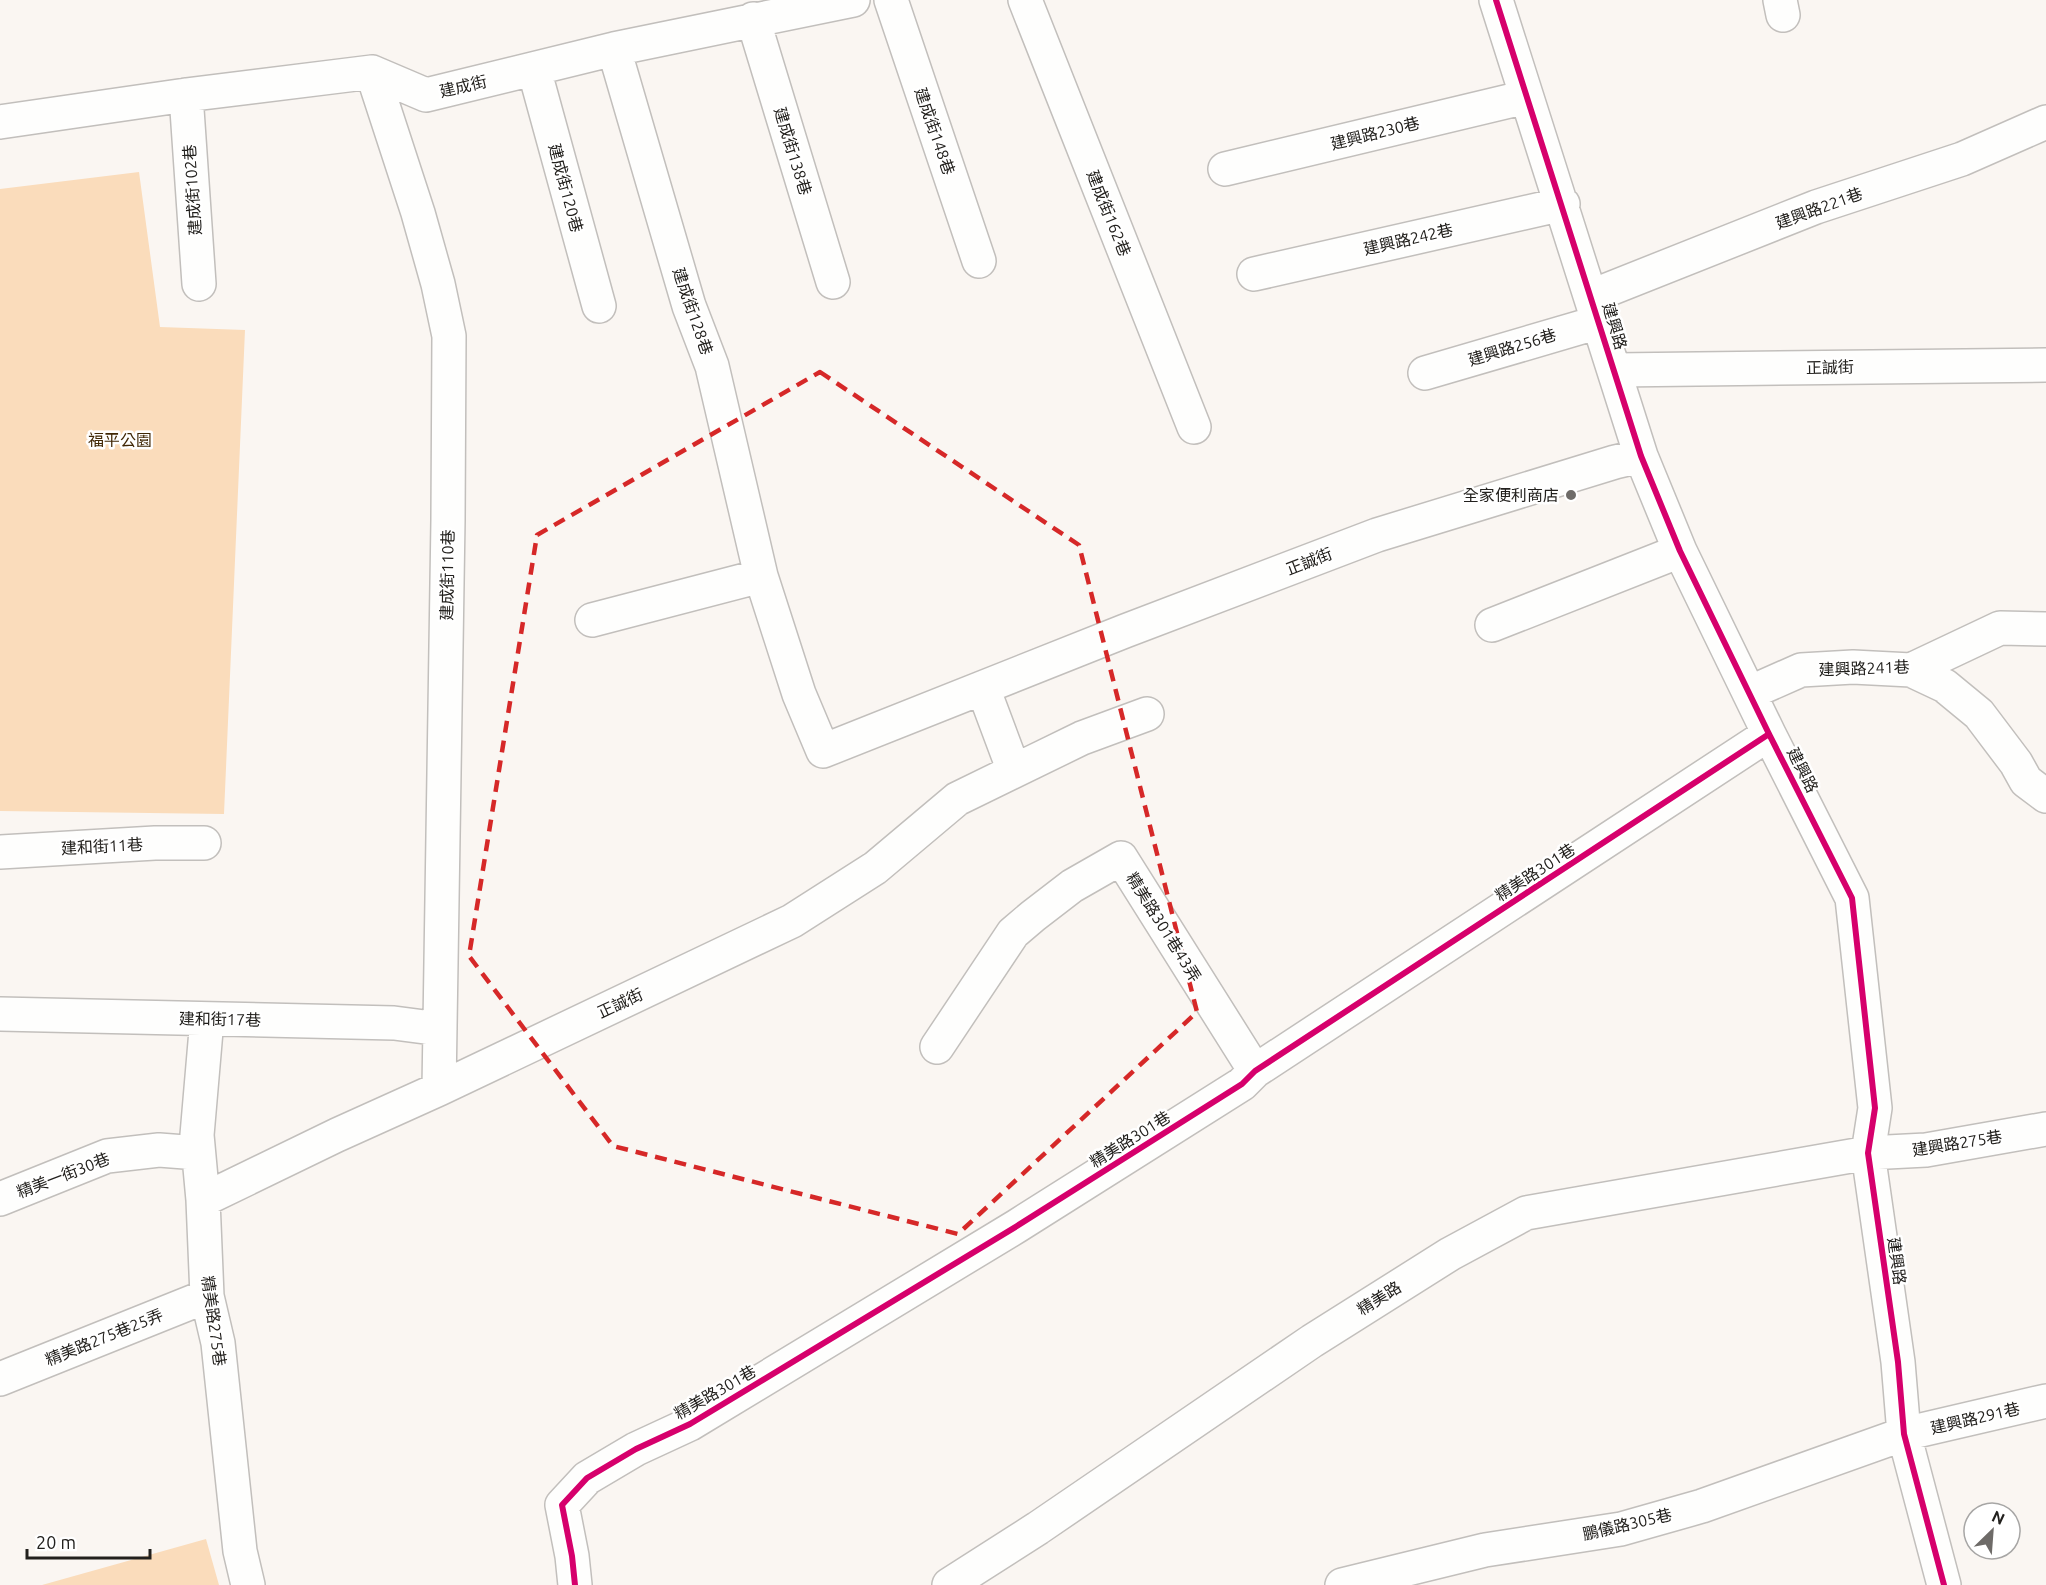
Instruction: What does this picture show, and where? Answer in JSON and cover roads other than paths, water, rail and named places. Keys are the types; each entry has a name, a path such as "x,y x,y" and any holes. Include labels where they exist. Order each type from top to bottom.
{"street":[{"name":"建成街","path":"372,72 426,95 614,49 854,0"},
{"name":"建成街148巷","path":"891,0 979,261"},
{"name":"建成街162巷","path":"1024,0 1194,427"},
{"name":"建興路","path":"1496,0 1563,204 1641,456 1680,551 1852,898 1875,1108 1868,1153 1898,1362 1904,1434 1944,1585"},
{"name":"建成街138巷","path":"753,19 833,282"},
{"name":"建成街128巷","path":"614,49 689,306 712,366 761,576 799,694 823,751"},
{"name":"建成街120巷","path":"534,69 598,306"},
{"path":"0,122 186,95 372,72"},
{"name":"建成街110巷","path":"372,72 418,213 438,284 449,336 439,1089"},
{"name":"建成街102巷","path":"186,95 199,284"},
{"name":"建興路230巷","path":"1225,169 1526,97"},
{"name":"建興路221巷","path":"1596,309 1816,207 1962,159 2046,122"},
{"name":"建興路242巷","path":"1254,273 1563,204"},
{"name":"建興路256巷","path":"1425,373 1596,309"},
{"name":"正誠街","path":"1615,370 2046,365"},
{"name":"正誠街","path":"823,751 1125,630 1377,535 1641,456"},
{"path":"1492,624 1680,551"},
{"path":"592,620 761,576"},
{"name":"建興路241巷","path":"1749,693 1802,670 1854,668 1911,670 2000,628 2046,629"},
{"path":"1911,670 1946,686 1979,714 2016,763 2026,781 2046,796"},
{"path":"983,688 1014,771"},
{"name":"正誠街","path":"203,1200 792,921 875,868 957,799 1082,738 1147,714"},
{"name":"精美路301巷","path":"575,1585 562,1505 586,1478 636,1449 690,1424 906,1294 1242,1084 1255,1071 1769,734"},
{"name":"建和街11巷","path":"0,852 155,843 204,843"},
{"name":"精美路301巷43弄","path":"937,1047 1013,933 1072,886 1121,858 1255,1071"},
{"name":"建和街17巷","path":"0,1014 394,1023 440,1029"},
{"name":"精美路275巷","path":"207,1019 196,1135 203,1200 207,1296 218,1343 240,1551 248,1585"},
{"name":"建興路275巷","path":"1868,1153 1926,1150 2046,1129"},
{"name":"精美一街30巷","path":"0,1199 107,1156 159,1150 198,1153"},
{"name":"精美路","path":"949,1585 1038,1528 1312,1341 1450,1254 1526,1213 1868,1153"},
{"name":"精美路275巷25弄","path":"0,1379 207,1296"},
{"name":"建興路291巷","path":"1904,1434 2046,1401"},
{"name":"鵬儀路305巷","path":"1342,1585 1485,1550 1621,1529 1702,1506 1904,1434"}],"place":[{"name":"全家便利商店","path":"1571,495"}],"park label":[{"name":"福平公園","path":"120,440"}]}
